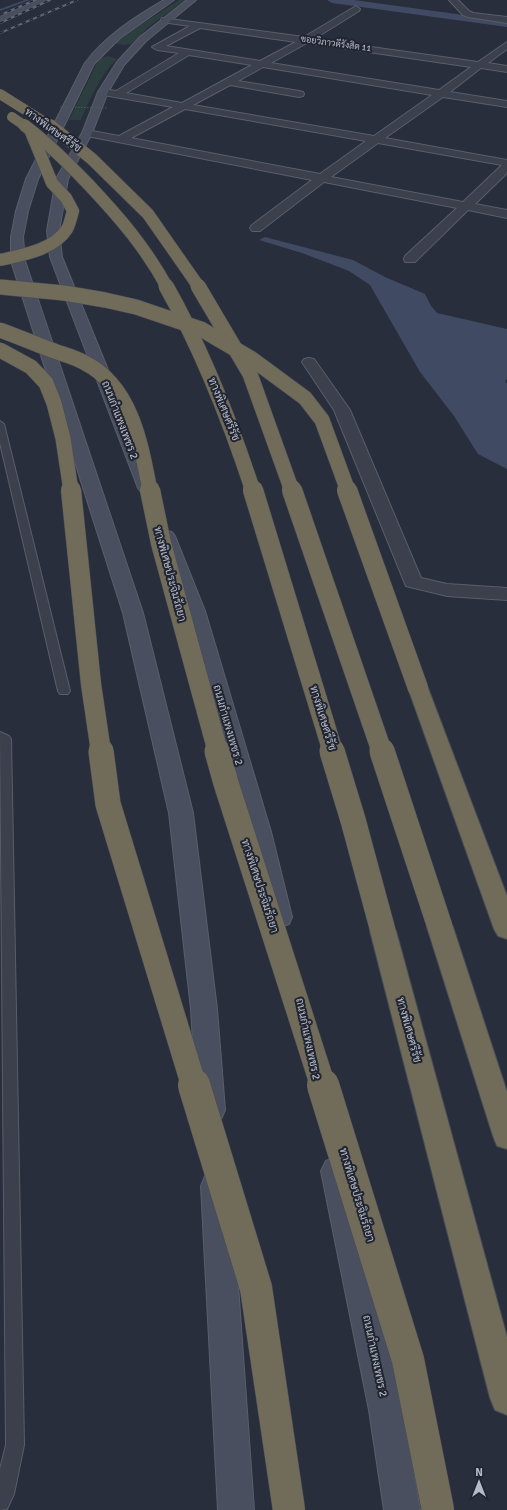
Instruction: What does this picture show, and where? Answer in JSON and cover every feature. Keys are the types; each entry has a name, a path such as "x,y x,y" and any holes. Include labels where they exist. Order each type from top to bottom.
{"highway":[{"name":"ทางพิเศษศรีรัช","path":"0,94 54,128 92,159 148,214 192,275 250,374 303,521 405,819 507,1136"},
{"name":"ทางพิเศษศรีรัช","path":"0,111 43,139 71,166 118,216 152,260 175,301 207,370 239,447 269,539 353,820 507,1398"},
{"path":"0,260 43,247 54,241 67,228 73,211 66,198 52,183 42,163 31,132"},
{"path":"0,287 64,293 105,300 136,307 201,329 252,359 305,398 322,420 507,929"},
{"name":"ทางพิเศษประจิมรัถยา","path":"0,330 86,362 111,382 124,402 134,427 143,457 161,543 226,783 305,1025 408,1360 438,1510"},
{"path":"0,350 31,367 46,383 56,410 63,438 73,501 90,684 108,804 256,1288 289,1510"}],"main road":[{"path":"0,19 44,0"},
{"name":"ถนนกำแพงเพชร 2","path":"192,0 128,28 100,50 82,75 32,179 22,211 17,237 18,261 133,613 181,813 204,1009 236,1510"},
{"name":"ถนนกำแพงเพชร 2","path":"168,10 117,69 109,98 87,133 62,179 53,231 56,257 195,611 259,832 307,1032 386,1410 402,1510"},
{"path":"100,50 131,52"}],"street":[{"path":"453,0 466,13 471,15 507,20"},
{"path":"122,139 306,40 356,9"},
{"name":"ซอยวิภาวดีรังสิต 11","path":"168,10 199,25 507,69"},
{"path":"199,25 157,47 258,65 507,104"},
{"path":"166,42 214,50"},
{"path":"256,228 322,178 480,66 507,44"},
{"path":"109,98 188,52"},
{"path":"261,97 303,72"},
{"path":"229,82 299,94"},
{"path":"109,98 185,105 507,163"},
{"path":"87,133 507,214"},
{"path":"177,159 190,152"},
{"path":"410,259 507,167"},
{"path":"309,362 342,410 413,582 423,586 443,589 507,594"}],"lane":[{"path":"0,424 64,691"},
{"path":"0,736 5,739 15,1445 4,1494 0,1502"}],"path":[{"path":"55,107 109,98"}],"shaded area":[{"path":"179,0 185,0 147,28 132,44 123,45 115,43 116,41"},
{"path":"108,56 117,59 105,72 81,120 69,120 100,58"}],"water":[{"path":"265,237 353,260 385,277 425,294 431,306 437,313 507,329 507,379 505,381 507,384 507,469 478,454 454,416 420,372 370,285 349,271 302,253 259,240"}],"waterway":[{"path":"0,10 28,0"},
{"path":"332,0 507,24"}],"railway":[{"path":"0,15 35,0"},
{"path":"0,23 50,0"},
{"path":"0,33 77,0"}]}
